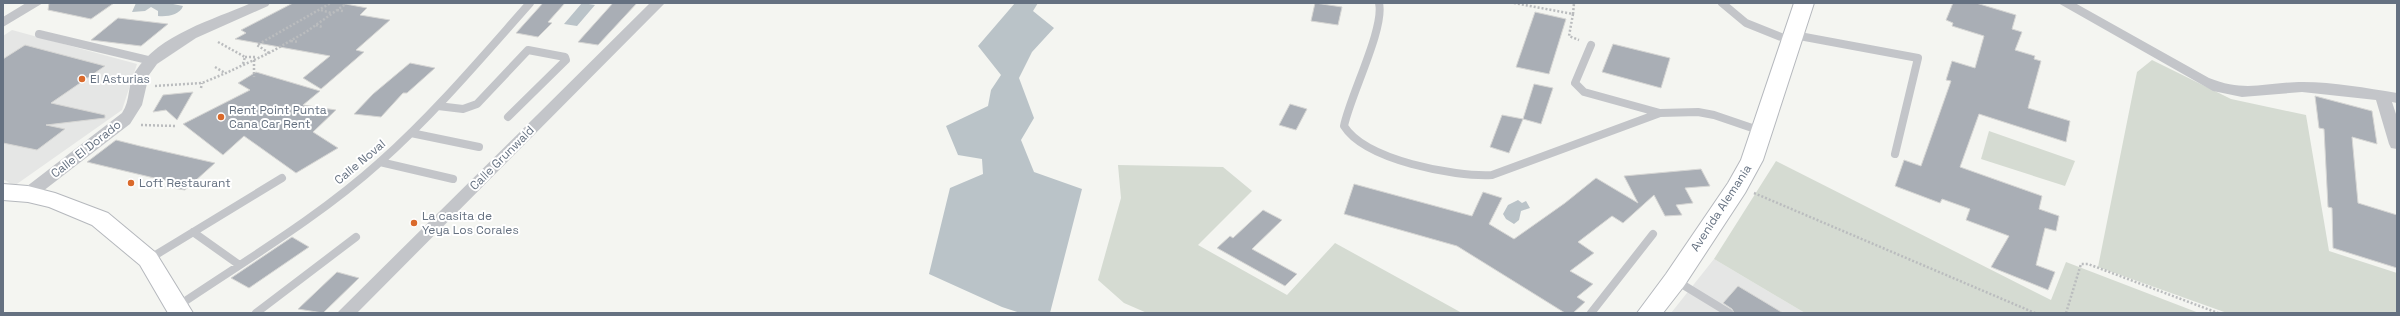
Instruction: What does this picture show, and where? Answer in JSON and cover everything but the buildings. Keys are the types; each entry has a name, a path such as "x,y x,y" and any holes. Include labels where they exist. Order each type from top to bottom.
{"street":[{"path":"3,23 36,3"},
{"name":"Calle El Dorado","path":"28,194 119,124 131,112 137,96 137,86 140,74 164,51 207,27 263,3"},
{"name":"Calle Grunwald","path":"346,313 658,3"},
{"name":"Avenida Alemania","path":"1649,313 1675,280 1737,187 1752,160 1804,3"},
{"path":"2065,3 2204,82 2226,91 2248,94 2300,87 2324,88 2390,97 2397,144"},
{"path":"3,192 28,194 100,218 148,259 175,311"}],"lane":[{"name":"Calle Noval","path":"175,311 238,264 327,205 380,162 438,106 530,3"},
{"path":"1379,3 1380,8 1374,41 1348,108 1344,126 1349,134 1359,142 1384,154 1445,173 1492,175 1660,113"},
{"path":"1722,3 1732,13 1746,23 1792,38 1918,58 1895,154"},
{"path":"39,34 152,61"},
{"path":"1591,44 1575,83 1584,92 1660,113 1698,112 1714,115 1762,131"},
{"path":"438,106 461,110 470,108 477,104 528,50 565,57 566,60 508,118"},
{"path":"411,133 479,147"},
{"path":"380,162 454,179"},
{"path":"148,259 282,178"},
{"path":"193,232 238,264"},
{"path":"1591,313 1653,234"},
{"path":"256,313 356,237"},
{"path":"1675,280 1729,313"}],"path":[{"path":"269,53 257,45 331,3"},
{"path":"137,86 177,86 202,83 269,53 315,25 347,3"},
{"path":"1514,3 1573,14"},
{"path":"1574,3 1569,36 1591,44"},
{"path":"321,10 332,14"},
{"path":"336,10 343,12"},
{"path":"315,25 322,27"},
{"path":"291,40 299,42"},
{"path":"218,42 245,57 259,57"},
{"path":"243,65 245,57"},
{"path":"254,60 254,77"},
{"path":"215,67 226,73"},
{"path":"201,88 202,83"},
{"path":"119,124 176,126"},
{"path":"1737,187 2035,313"},
{"path":"2066,313 2081,264 2088,264 2218,313"}],"shaded area":[{"path":"136,3 168,3 183,6 179,12 169,16 158,16 158,11 151,7 145,11 132,12"},
{"path":"582,3 595,5 577,26 564,24"},
{"path":"1015,3 1038,3 1033,11 1054,28 1032,52 1019,78 1034,118 1021,140 1034,172 1082,189 1050,313 1020,313 1002,307 929,274 950,188 983,174 982,159 958,155 946,126 988,106 991,90 1001,75 978,46"},
{"path":"12,30 137,64 122,110 14,186 3,179 3,36"},
{"path":"2152,60 2231,99 2306,115 2329,251 2397,273 2397,313 2227,313 2098,267 2137,72"},
{"path":"1989,131 2075,161 2065,186 1981,159"},
{"path":"1776,161 2051,300 2066,262 2199,313 1805,313 1714,259"},
{"path":"1118,165 1223,167 1252,191 1198,245 1287,295 1335,243 1462,313 1147,313 1124,303 1098,280 1121,198"},
{"path":"1518,200 1522,203 1526,201 1530,208 1521,211 1519,220 1514,224 1506,219 1503,214 1508,205"},
{"path":"1714,259 1805,313 1671,313"}],"place":[{"name":"El Asturias","path":"82,79"},
{"name":"Rent Point Punta Cana Car Rent","path":"221,117"},
{"name":"Loft Restaurant","path":"131,183"},
{"name":"La casita de Yeya Los Corales","path":"414,223"}]}
